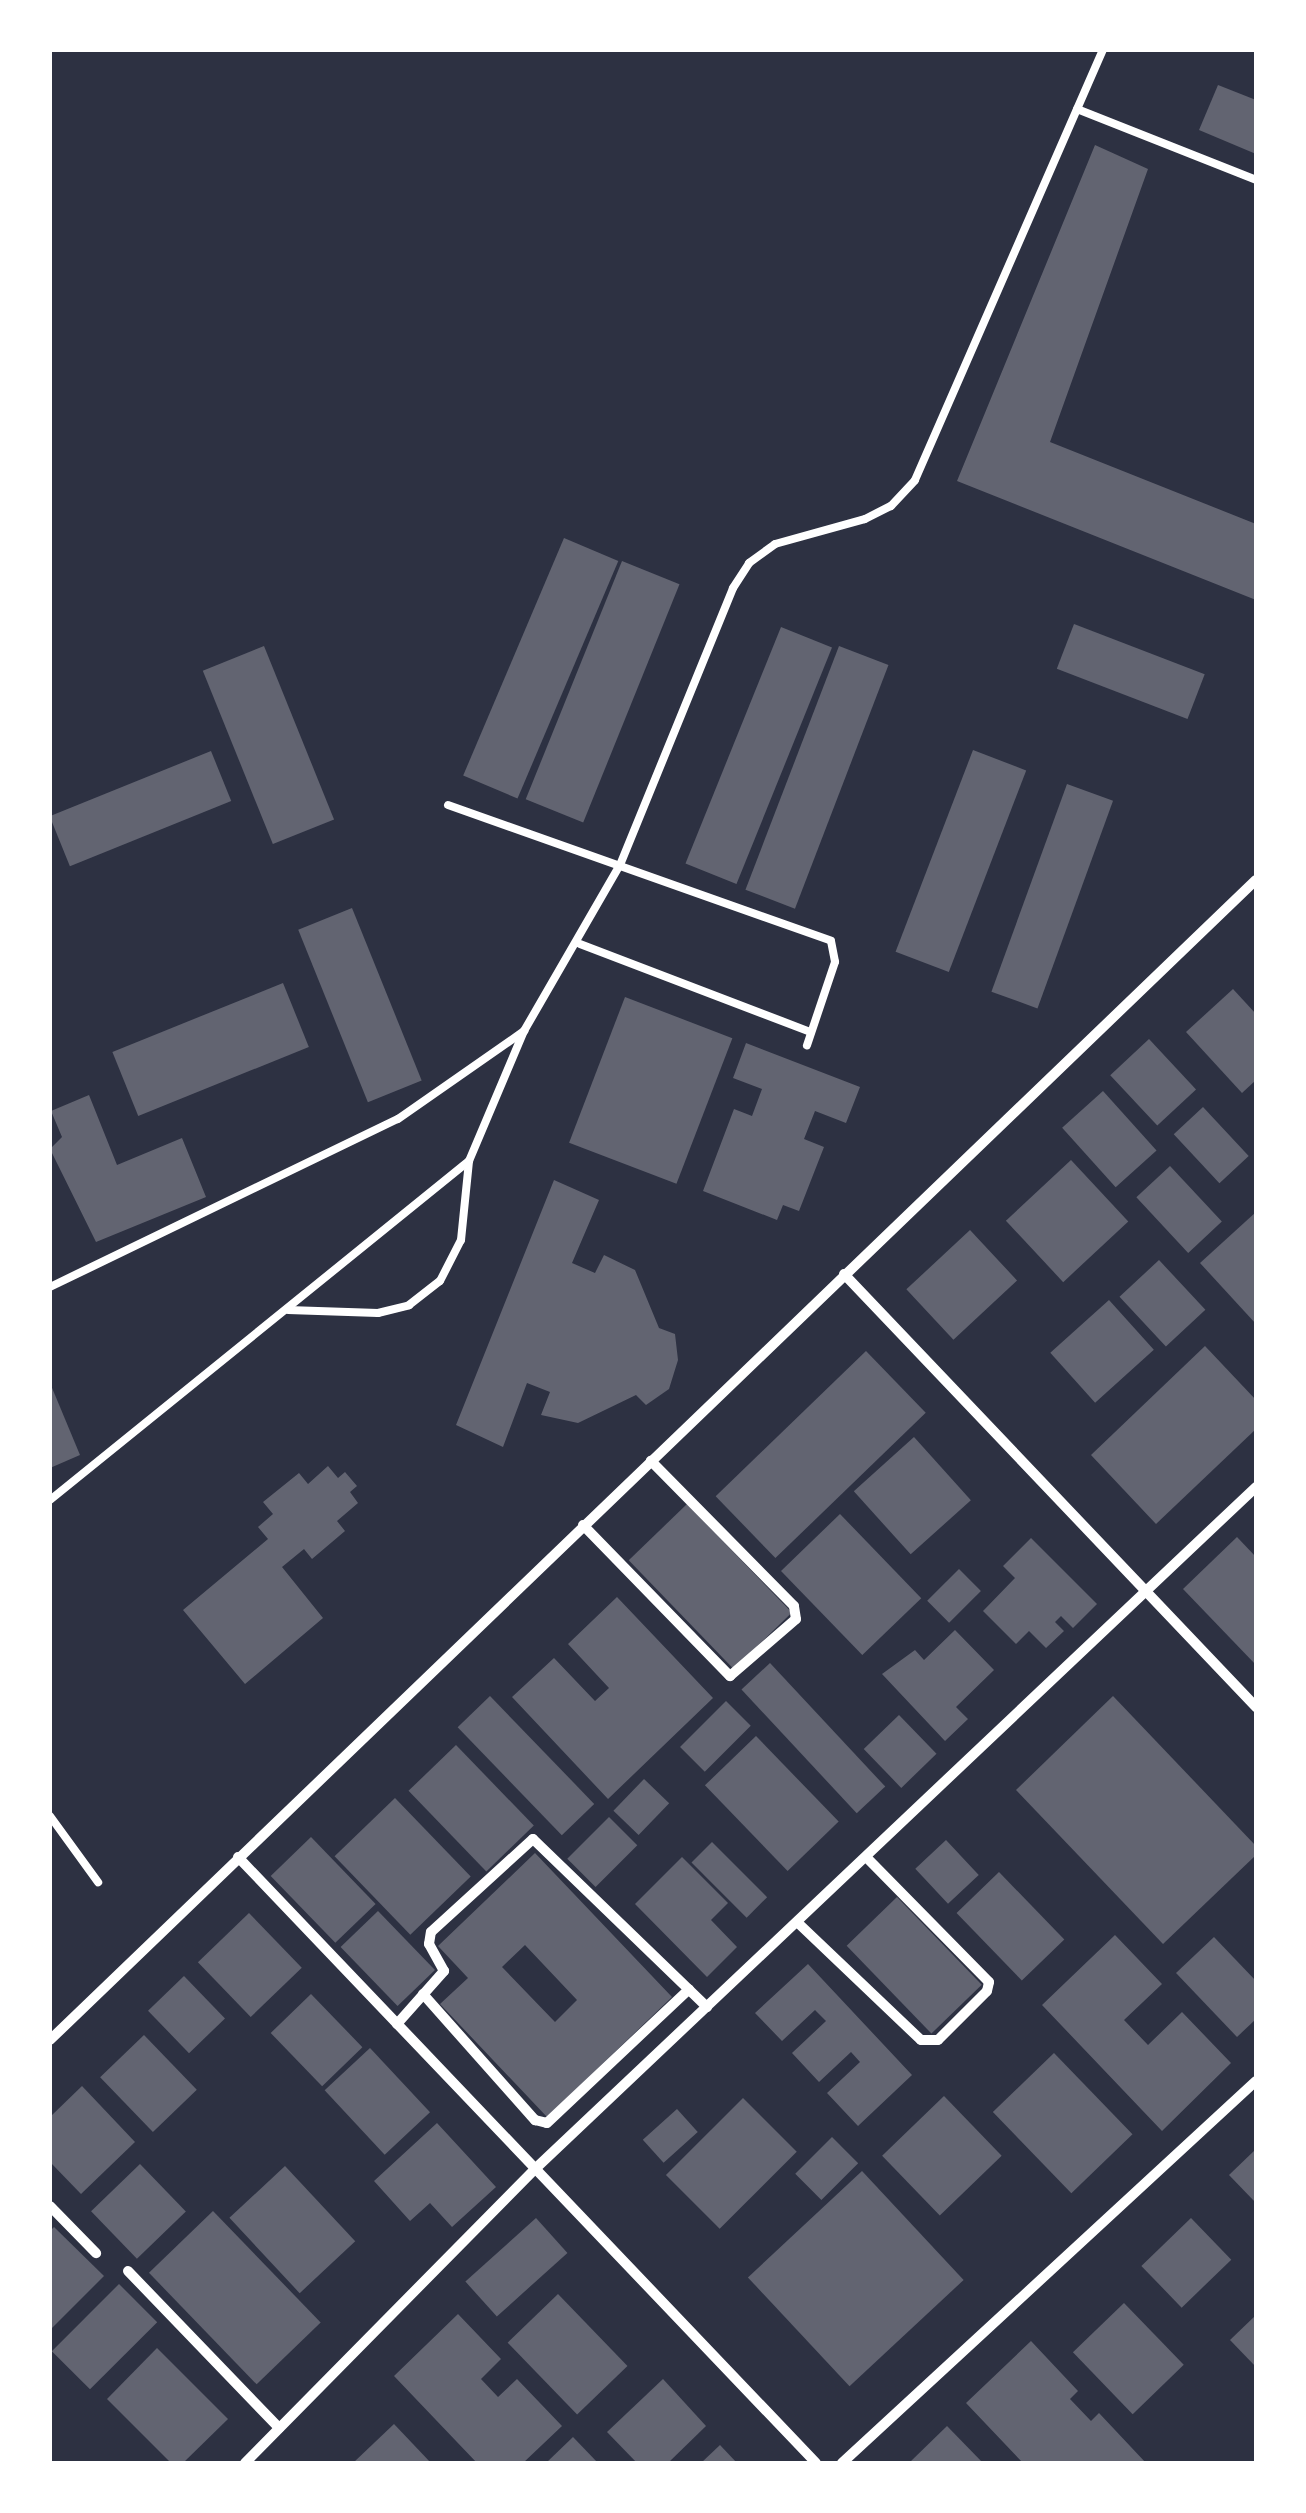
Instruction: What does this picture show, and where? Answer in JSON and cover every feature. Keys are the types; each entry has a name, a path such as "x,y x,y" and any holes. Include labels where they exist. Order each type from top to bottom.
{"street":[{"path":"50,2040 1256,880"},
{"path":"844,1274 1256,1706"},
{"path":"584,1525 730,1676 796,1618 794,1606 651,1460"},
{"path":"245,2463 535,2169 1256,1487"},
{"path":"397,2024 445,1966 430,1944 431,1932 533,1840 707,2007"},
{"path":"797,1922 921,2040 938,2040 988,1991 989,1982 866,1857"},
{"path":"238,1858 816,2463"},
{"path":"423,1994 534,2120 547,2123 690,1989"},
{"path":"842,2463 1256,2081"},
{"path":"50,2206 96,2254"},
{"path":"128,2271 279,2428"}],"lane":[{"path":"288,1310 378,1312 408,1305 440,1281 461,1240 469,1161 524,1030 580,944 620,864 749,563 776,544 864,519 891,506 915,480 1103,50"},
{"path":"1077,109 1256,180"},
{"path":"448,806 830,941 834,962 807,1045"},
{"path":"580,944 811,1032"},
{"path":"50,1286 398,1119 524,1030"},
{"path":"50,1500 469,1161"},
{"path":"50,1816 98,1882"}],"building":[{"path":"1218,85 1256,100 1256,154 1199,130"},
{"path":"1095,145 1148,169 1050,442 1256,524 1256,600 957,481"},
{"path":"564,538 618,561 518,799 463,775"},
{"path":"622,561 679,584 583,823 526,799"},
{"path":"1074,624 1205,674 1187,719 1057,669"},
{"path":"781,627 832,648 736,884 685,863"},
{"path":"264,646 334,819 273,844 203,671"},
{"path":"839,646 888,665 795,909 745,890"},
{"path":"973,750 1026,770 949,972 896,952"},
{"path":"211,751 231,801 70,866 50,816"},
{"path":"1067,784 1113,801 1037,1008 991,992"},
{"path":"352,908 422,1080 368,1102 298,930"},
{"path":"283,983 309,1047 138,1116 112,1052"},
{"path":"1233,989 1256,1014 1256,1080 1242,1093 1186,1032"},
{"path":"625,997 732,1038 676,1184 569,1143"},
{"path":"1149,1039 1196,1089 1157,1126 1110,1075"},
{"path":"746,1043 860,1087 846,1123 815,1111 804,1139 824,1147 799,1211 783,1205 777,1220 703,1191 734,1109 752,1116 762,1089 733,1078"},
{"path":"1103,1091 1157,1150 1116,1187 1062,1128"},
{"path":"89,1095 117,1165 182,1138 206,1197 96,1242 50,1149 62,1137 51,1111"},
{"path":"1203,1107 1249,1156 1219,1183 1174,1134"},
{"path":"1071,1160 1128,1221 1063,1282 1006,1221"},
{"path":"1170,1166 1222,1222 1188,1253 1136,1197"},
{"path":"554,1180 599,1200 572,1263 595,1273 604,1255 635,1270 659,1328 675,1334 678,1360 669,1389 646,1405 636,1395 578,1423 541,1415 550,1392 527,1383 503,1447 456,1425"},
{"path":"1256,1212 1256,1324 1200,1263"},
{"path":"970,1230 1017,1280 953,1340 906,1289"},
{"path":"1159,1260 1205,1310 1166,1347 1120,1297"},
{"path":"1109,1300 1154,1350 1095,1403 1050,1353"},
{"path":"1205,1346 1256,1400 1256,1429 1156,1524 1091,1455"},
{"path":"866,1351 926,1413 775,1558 716,1496"},
{"path":"50,1383 80,1455 50,1468"},
{"path":"914,1437 971,1500 911,1554 854,1491"},
{"path":"328,1466 338,1478 345,1472 357,1486 350,1492 358,1503 337,1521 345,1531 312,1559 304,1549 282,1567 323,1618 245,1684 183,1610 268,1539 258,1527 273,1514 263,1502 299,1473 308,1484"},
{"path":"687,1504 792,1613 734,1669 629,1560"},
{"path":"840,1514 921,1598 862,1655 781,1571"},
{"path":"1237,1537 1256,1557 1256,1665 1183,1589"},
{"path":"1031,1538 1097,1604 1073,1628 1061,1616 1055,1622 1064,1631 1046,1648 1029,1631 1016,1644 983,1611 1015,1578 1003,1566"},
{"path":"959,1569 981,1591 949,1623 927,1601"},
{"path":"617,1597 713,1698 608,1799 512,1697 554,1658 595,1701 609,1688 568,1644"},
{"path":"955,1630 994,1670 956,1707 968,1719 945,1741 882,1674 915,1650 924,1660"},
{"path":"770,1663 885,1787 857,1813 741,1690"},
{"path":"490,1696 594,1804 562,1835 458,1727"},
{"path":"1113,1696 1256,1846 1256,1855 1163,1944 1016,1790"},
{"path":"726,1701 751,1726 705,1772 680,1747"},
{"path":"899,1715 937,1754 901,1788 864,1749"},
{"path":"756,1736 839,1822 788,1871 705,1785"},
{"path":"456,1745 534,1826 486,1871 409,1791"},
{"path":"644,1779 669,1803 639,1835 613,1811"},
{"path":"395,1798 471,1876 410,1935 335,1856"},
{"path":"609,1817 637,1845 596,1887 567,1859"},
{"path":"311,1837 376,1904 335,1943 271,1876"},
{"path":"946,1840 979,1875 948,1904 915,1869"},
{"path":"712,1842 767,1897 747,1918 691,1863"},
{"path":"535,1853 672,1997 547,2117 440,2004 468,1978 438,1946","holes":["525,1945 577,2000 555,2022 502,1967"]},
{"path":"682,1857 728,1903 711,1920 737,1947 707,1977 635,1904"},
{"path":"999,1872 1064,1940 1022,1981 957,1913"},
{"path":"897,1897 982,1985 931,2033 847,1946"},
{"path":"378,1911 435,1970 398,2006 341,1947"},
{"path":"249,1913 302,1968 251,2017 198,1962"},
{"path":"1115,1935 1162,1984 1124,2020 1148,2045 1182,2012 1231,2063 1162,2131 1042,2005"},
{"path":"1214,1937 1256,1981 1256,2019 1237,2037 1176,1973"},
{"path":"808,1964 912,2075 858,2126 827,2093 860,2062 851,2052 819,2082 792,2053 826,2021 815,2010 782,2041 755,2013"},
{"path":"184,1976 225,2018 189,2053 148,2011"},
{"path":"311,1994 362,2047 322,2086 271,2033"},
{"path":"144,2035 197,2090 153,2132 100,2077"},
{"path":"370,2048 430,2112 385,2155 325,2090"},
{"path":"1054,2053 1132,2134 1071,2193 993,2112"},
{"path":"82,2086 135,2142 81,2194 50,2162 50,2117"},
{"path":"944,2096 1002,2156 940,2215 882,2156"},
{"path":"743,2098 797,2152 720,2229 666,2175"},
{"path":"677,2109 698,2132 664,2163 643,2140"},
{"path":"437,2123 496,2187 452,2227 430,2203 410,2221 374,2181"},
{"path":"832,2137 858,2163 821,2200 795,2174"},
{"path":"1256,2149 1256,2203 1229,2175"},
{"path":"140,2164 186,2211 137,2259 91,2211"},
{"path":"285,2166 355,2241 300,2293 229,2218"},
{"path":"862,2171 964,2280 850,2386 748,2277"},
{"path":"213,2211 321,2322 257,2384 149,2273"},
{"path":"536,2218 567,2253 497,2316 465,2282"},
{"path":"1191,2218 1231,2260 1182,2308 1141,2266"},
{"path":"54,2227 104,2276 50,2330 50,2231"},
{"path":"119,2284 157,2322 90,2389 52,2351"},
{"path":"558,2294 627,2366 577,2415 508,2343"},
{"path":"1124,2303 1184,2365 1133,2414 1073,2352"},
{"path":"458,2314 501,2359 481,2379 498,2397 517,2379 562,2426 523,2463 477,2463 394,2376"},
{"path":"1256,2315 1256,2367 1230,2340"},
{"path":"1031,2341 1078,2391 1070,2399 1091,2421 1099,2413 1146,2463 1023,2463 966,2403"},
{"path":"157,2348 228,2419 183,2463 171,2463 107,2399"},
{"path":"663,2379 706,2426 668,2463 637,2463 607,2432"},
{"path":"394,2424 431,2463 353,2463"},
{"path":"947,2426 983,2463 909,2463"},
{"path":"573,2437 598,2463 546,2463"},
{"path":"720,2445 737,2463 701,2463"}]}
